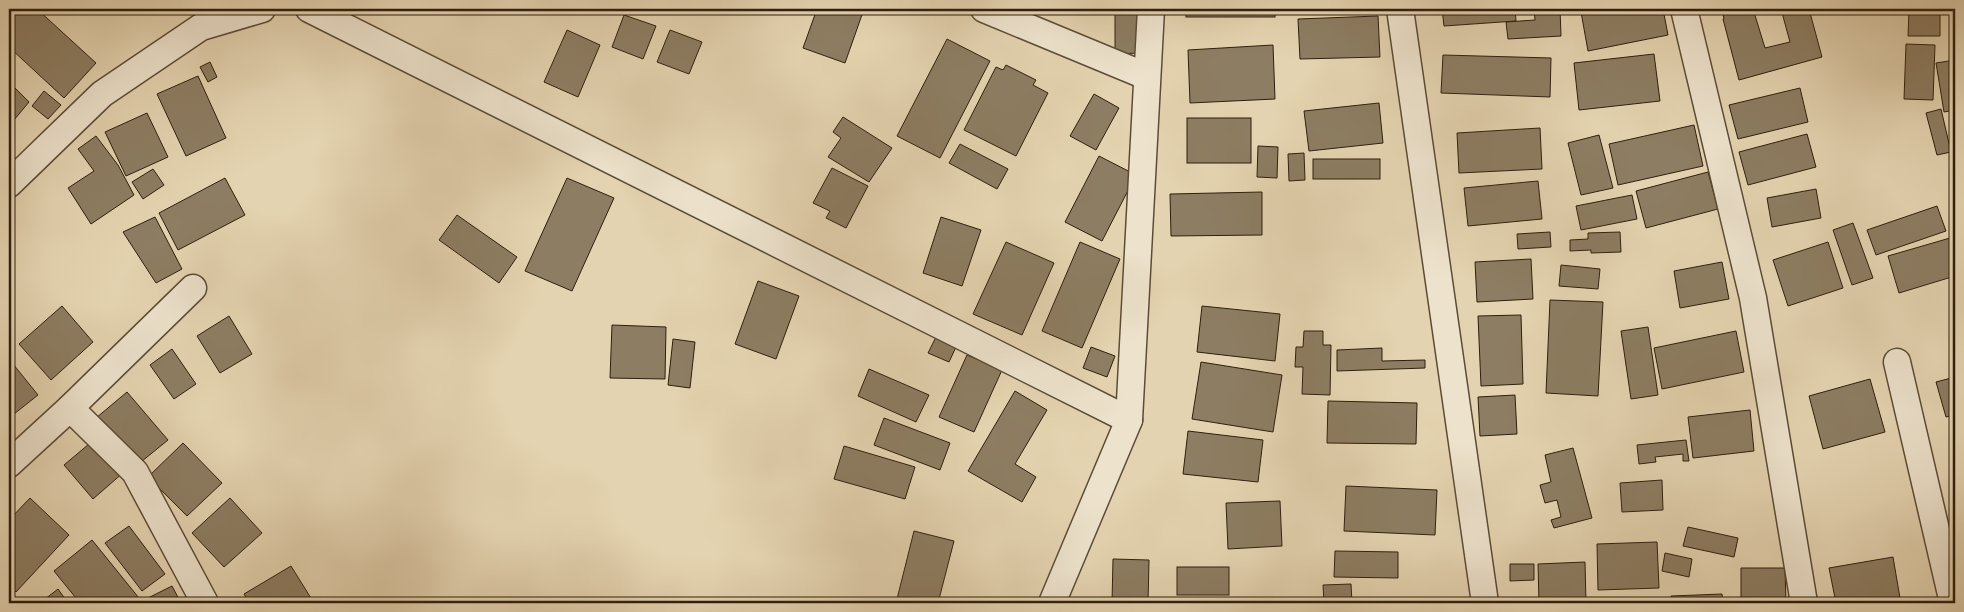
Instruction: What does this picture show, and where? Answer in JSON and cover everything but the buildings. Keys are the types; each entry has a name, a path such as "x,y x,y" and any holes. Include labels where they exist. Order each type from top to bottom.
{"street":[{"path":"9,184 102,94 201,27 262,9"},
{"path":"308,9 1129,420"},
{"path":"984,9 1146,76"},
{"path":"1052,603 1129,420 1151,9"},
{"path":"1400,9 1485,603"},
{"path":"1684,9 1753,298 1804,603"},
{"path":"9,464 70,408 193,288"},
{"path":"1897,362 1953,603"},
{"path":"70,408 135,472 204,603"}]}
